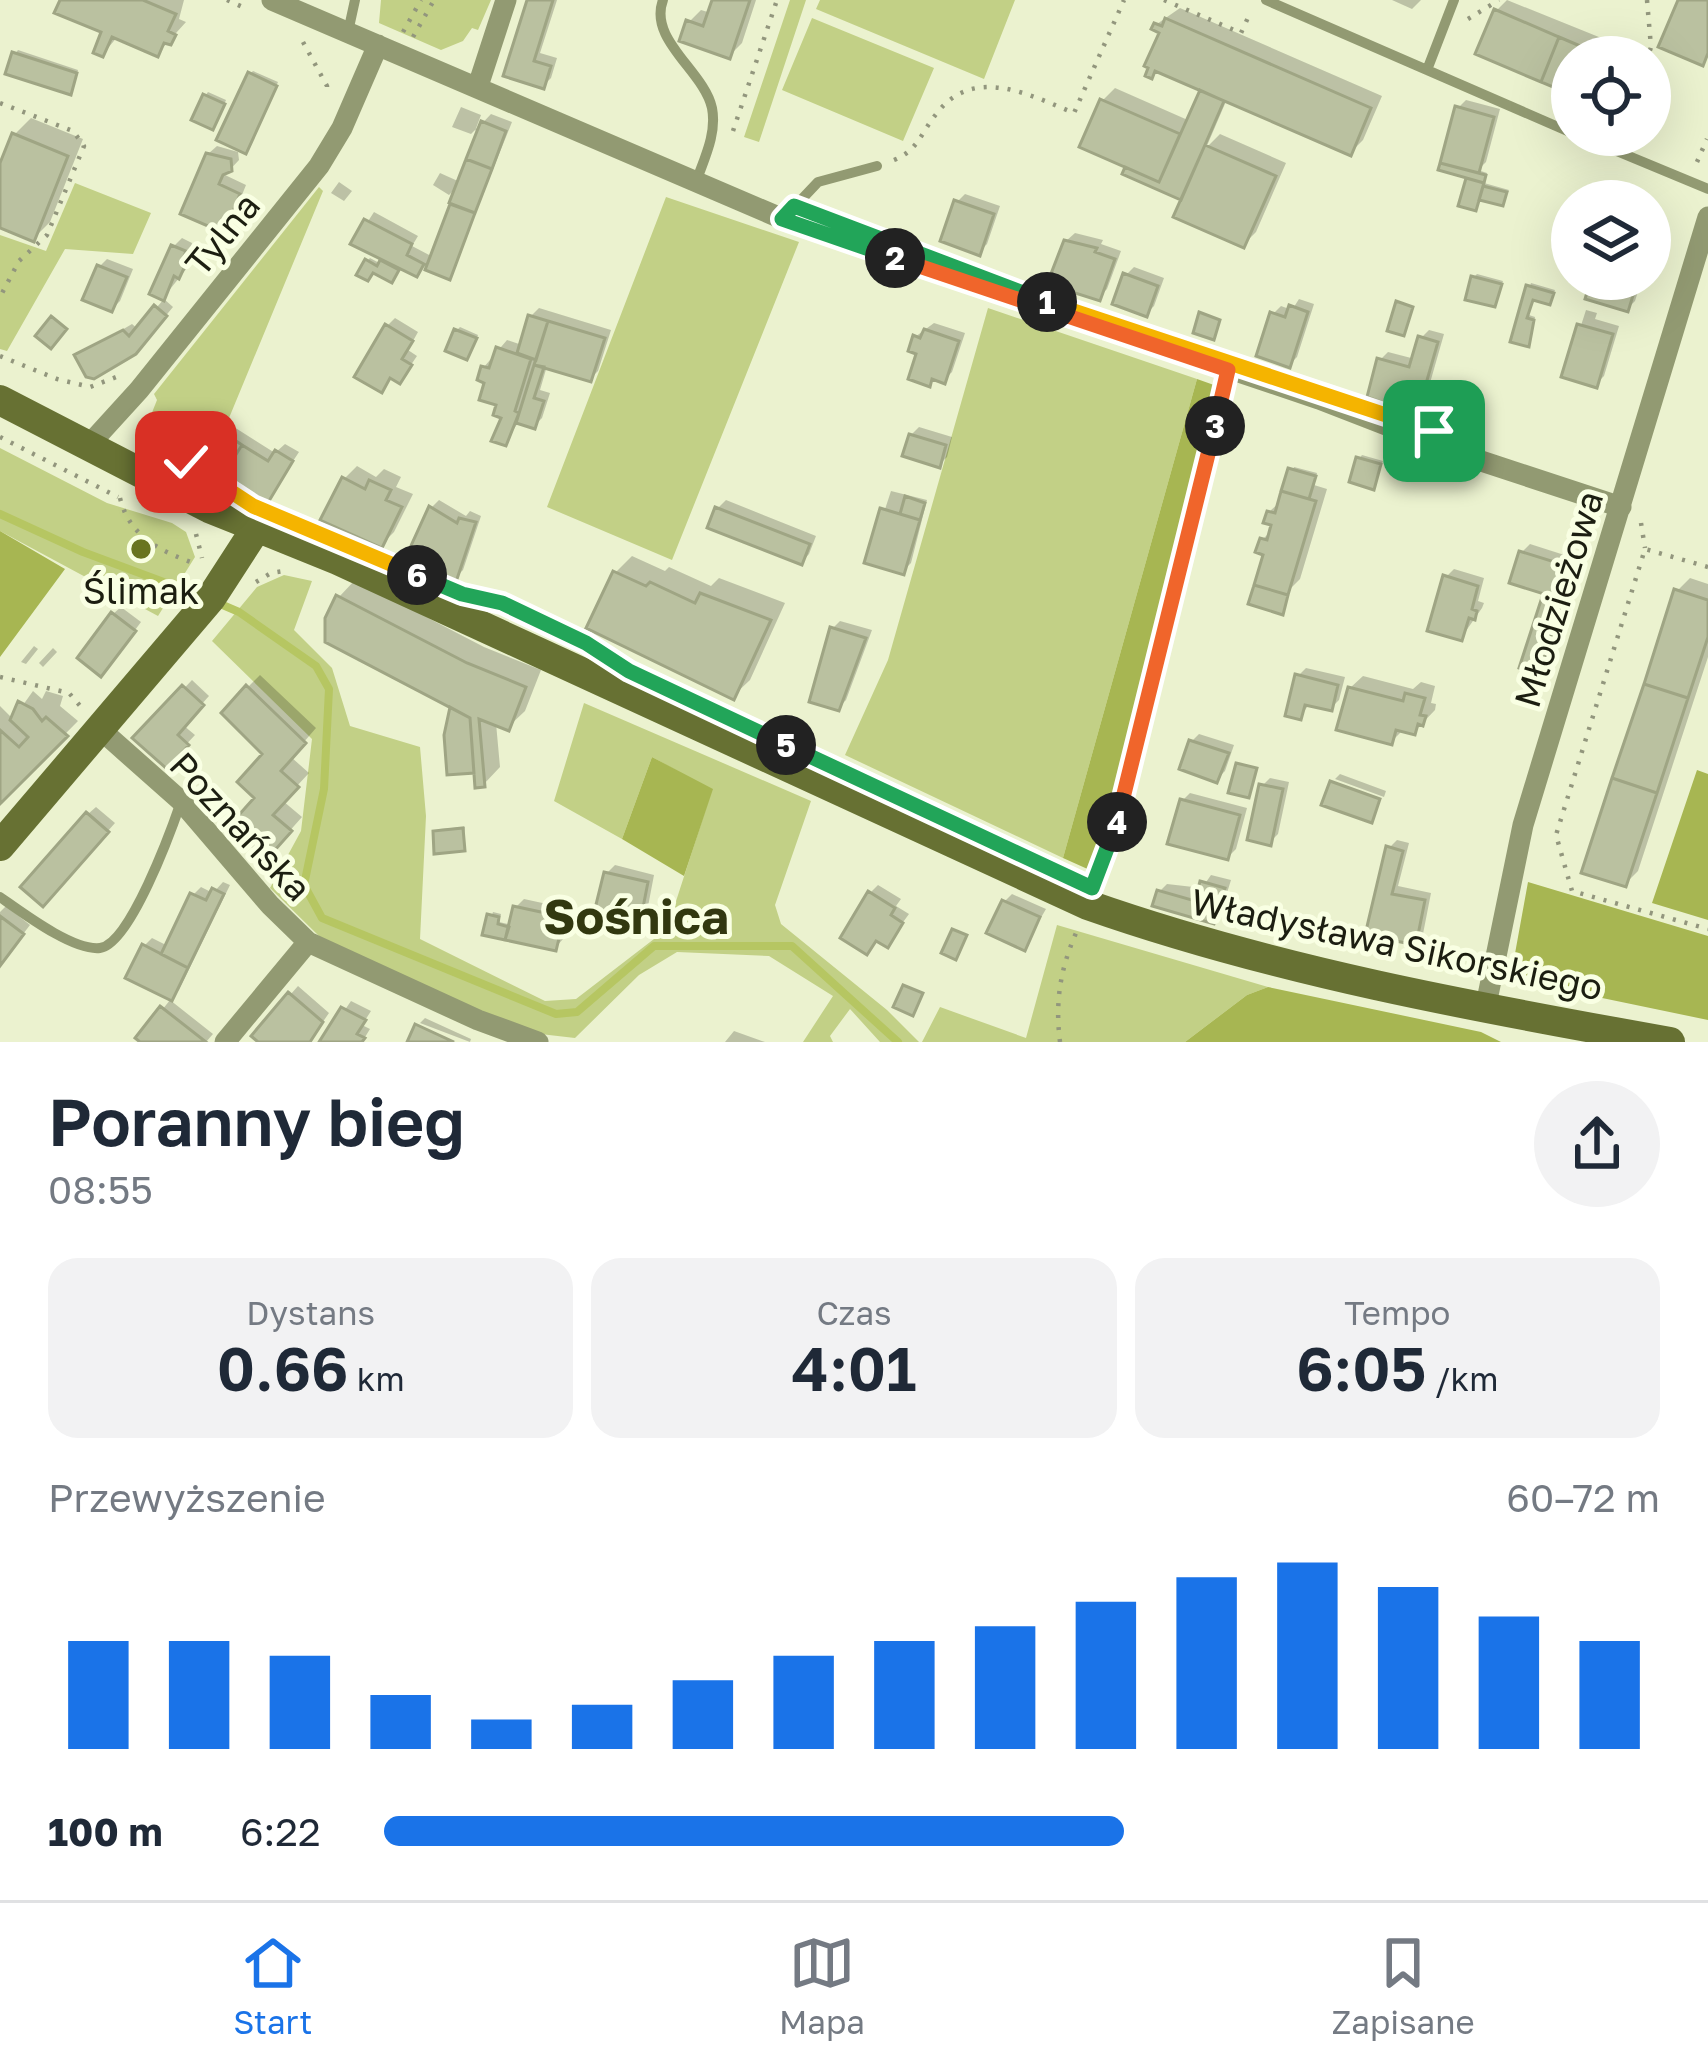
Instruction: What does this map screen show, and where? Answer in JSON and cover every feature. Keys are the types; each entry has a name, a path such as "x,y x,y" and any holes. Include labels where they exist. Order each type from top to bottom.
{"street":[{"path":"478,86 506,0"},
{"path":"266,7 388,42 782,219 1319,399 1466,456 1621,508"},
{"name":"Tylna","path":"88,446 139,390 319,166 388,42"},
{"name":"Młodzieżowa","path":"1486,1005 1522,825 1708,217"},
{"name":"Władysława Sikorskiego","path":"0,400 209,508 380,579 1088,905 1192,942 1268,961 1670,1042"},
{"path":"0,846 200,610 209,572 257,527"},
{"name":"Poznańska","path":"101,730 181,801 308,942 478,1020 538,1042"},
{"path":"225,1042 308,942"}],"lane":[{"path":"663,0 659,11 667,38 694,73 713,112 711,141 696,182"},
{"path":"1266,0 1293,5 1551,124"},
{"path":"1427,70 1454,0"},
{"path":"348,32 357,2"},
{"path":"1628,156 1708,189"},
{"path":"782,219 818,182 877,166"},
{"path":"0,897 47,929 94,949 107,947 120,935 164,850 181,801"}],"path":[{"path":"227,0 266,7"},
{"path":"388,42 421,0"},
{"path":"732,132 777,0"},
{"path":"877,166 909,154 949,100 990,83 1074,113 1124,0"},
{"path":"1647,0 1651,36"},
{"path":"294,32 311,51 327,86 327,100"},
{"path":"0,103 73,130 84,146 47,236 19,261 0,297"},
{"path":"1689,181 1708,138"},
{"path":"120,375 132,367"},
{"path":"1060,1042 1056,1011 1062,965 1113,842 1228,370"},
{"path":"0,437 123,499 123,511 156,549 209,572"},
{"path":"186,462 203,473"},
{"path":"194,527 209,572"},
{"path":"1708,567 1645,549 1556,835 1572,891 1708,929"},
{"path":"0,677 69,693 101,730"}],"green space":[{"path":"381,0 491,0 478,30 472,28 463,41 441,50 379,23"},
{"path":"790,0 806,0 759,142 744,137"},
{"path":"820,0 1015,0 984,79 816,9"},
{"path":"812,18 934,68 903,141 782,90"},
{"path":"75,183 151,213 133,254 65,249 7,351 0,349 0,235 46,251"},
{"path":"319,187 323,191 229,418 192,464 149,420 157,400 154,394"},
{"path":"666,197 799,242 672,560 547,507"},
{"path":"988,308 1197,379 1063,858 845,755 888,660"},
{"path":"1197,379 1228,390 1092,871 1063,858"},
{"path":"0,448 107,503 172,523 186,532 195,557 158,616 0,531"},
{"path":"0,531 65,569 0,657"},
{"path":"284,575 312,581 294,630 332,668 350,726 420,747 426,816 420,939 545,1001 576,999 667,929 712,790 652,757 622,839 554,801 584,703 811,801 775,905 781,924 919,1042 880,1042 850,1009 830,1036 833,1042 803,1042 833,996 769,956 677,952 639,975 575,1038 523,1032 320,937 270,888 301,831 312,739 212,641 257,587"},
{"path":"652,757 713,789 684,876 622,839"},
{"path":"1697,770 1708,774 1708,920 1652,903"},
{"path":"1528,882 1708,936 1708,1020 1530,983 1514,959"},
{"path":"1057,925 1268,987 1247,995 1185,1042 922,1042 940,1007 1026,1038"},
{"path":"1268,987 1481,1032 1501,1042 1185,1042 1247,995"}],"building":[{"path":"60,0 143,0 176,14 168,31 176,35 171,45 164,43 158,57 112,37 103,57 93,53 101,32 54,13"},
{"path":"527,0 553,0 534,61 551,66 544,89 503,76"},
{"path":"712,0 750,0 730,59 679,41 686,20 703,26"},
{"path":"1678,0 1708,0 1708,53 1703,66 1671,52 1671,36 1663,36"},
{"path":"1494,9 1557,36 1551,36 1551,57 1541,82 1475,54"},
{"path":"1165,18 1371,108 1351,156 1155,71 1152,79 1145,76 1148,68 1144,66 1159,33 1151,29 1154,23 1162,26"},
{"path":"12,52 77,73 71,95 5,74"},
{"path":"1551,57 1551,86 1541,82"},
{"path":"248,72 277,86 246,154 216,140"},
{"path":"1200,90 1224,101 1181,200 1122,174 1125,167 1159,182"},
{"path":"203,94 225,104 213,130 191,120"},
{"path":"1100,99 1180,134 1159,182 1079,147"},
{"path":"1455,106 1494,117 1479,173 1440,163"},
{"path":"481,121 506,131 492,169 466,159"},
{"path":"12,133 68,156 34,242 0,228 0,163"},
{"path":"1205,145 1276,176 1244,248 1173,217"},
{"path":"206,153 231,159 232,171 219,184 240,194 224,233 180,214"},
{"path":"466,159 492,169 475,213 449,203"},
{"path":"1440,163 1486,175 1484,183 1438,170"},
{"path":"1466,178 1484,183 1476,211 1458,206"},
{"path":"1483,186 1507,192 1503,206 1479,200"},
{"path":"954,200 994,214 980,256 940,241"},
{"path":"450,204 475,213 450,280 425,270"},
{"path":"364,219 412,244 407,255 424,264 417,277 350,244"},
{"path":"1064,240 1097,248 1095,252 1115,259 1100,301 1047,284"},
{"path":"171,245 186,251 181,264 185,266 179,279 174,276 164,301 149,294"},
{"path":"365,259 377,266 380,260 399,270 392,283 373,273 368,281 356,275"},
{"path":"97,265 127,277 112,312 82,300"},
{"path":"1123,273 1158,286 1147,317 1112,304"},
{"path":"1471,276 1502,284 1495,307 1465,300"},
{"path":"1526,285 1551,292 1550,305 1533,300 1527,318 1534,320 1529,347 1510,342"},
{"path":"1588,300 1632,300 1628,312"},
{"path":"1396,301 1413,307 1404,336 1387,331"},
{"path":"154,305 167,316 136,354 94,379 86,377 74,355 123,330 129,336"},
{"path":"1289,305 1308,312 1290,368 1256,356 1270,312 1285,317"},
{"path":"1199,312 1220,320 1214,340 1193,333"},
{"path":"528,315 548,321 536,360 517,353"},
{"path":"51,316 67,329 51,349 35,336"},
{"path":"548,321 605,338 591,382 534,365"},
{"path":"385,324 413,341 402,359 412,365 400,384 390,378 382,393 354,377"},
{"path":"1577,324 1613,334 1597,388 1561,377"},
{"path":"454,329 477,338 467,360 445,351"},
{"path":"924,329 959,341 945,384 932,379 930,387 908,379 916,354 908,351 913,335 920,338"},
{"path":"1418,336 1438,342 1417,415 1367,397 1377,358 1409,367"},
{"path":"496,347 531,359 506,446 491,441 501,418 493,415 496,405 479,400 484,383 477,380 481,366 489,368"},
{"path":"534,365 544,367 534,398 544,401 535,429 516,423"},
{"path":"224,433 242,445 221,478 198,462"},
{"path":"909,434 946,445 940,468 902,456"},
{"path":"242,445 268,461 275,450 293,461 266,506 221,478"},
{"path":"1356,457 1381,464 1374,490 1349,482"},
{"path":"1288,468 1316,476 1309,499 1281,491"},
{"path":"342,477 365,489 369,480 391,490 386,500 402,507 382,548 320,520"},
{"path":"1281,491 1316,501 1288,595 1254,585 1263,555 1255,552 1260,538 1267,540 1271,525 1263,523 1267,511 1275,513"},
{"path":"905,496 925,503 920,520 900,514"},
{"path":"429,506 457,523 459,518 476,522 456,582 405,559"},
{"path":"715,507 810,544 802,565 707,528"},
{"path":"880,508 920,520 904,575 864,563"},
{"path":"1519,551 1574,568 1563,600 1509,583"},
{"path":"613,571 695,603 700,593 771,620 734,700 586,628"},
{"path":"1443,575 1478,586 1472,609 1477,611 1475,620 1469,618 1462,641 1427,631"},
{"path":"1254,585 1288,595 1283,615 1248,604"},
{"path":"1674,589 1708,600 1708,637 1688,698 1644,684"},
{"path":"1543,594 1563,600 1539,674 1519,668"},
{"path":"336,595 467,663 526,687 509,731 479,719 485,787 475,788 470,718 325,642 325,618"},
{"path":"111,612 136,631 101,677 77,658"},
{"path":"830,627 866,638 839,711 809,702"},
{"path":"1295,674 1338,685 1332,711 1305,705 1301,720 1285,716"},
{"path":"1644,684 1688,698 1657,793 1612,778"},
{"path":"182,685 204,705 178,735 189,745 167,769 132,738"},
{"path":"246,685 306,743 281,771 299,787 273,815 292,831 267,859 229,826 254,798 237,782 262,754 221,713"},
{"path":"1348,687 1403,701 1405,693 1425,698 1420,715 1426,716 1423,726 1418,724 1415,735 1396,730 1392,745 1336,730"},
{"path":"18,701 68,736 0,804 0,730 19,747 28,737 10,720"},
{"path":"450,707 470,718 474,773 447,775 444,735"},
{"path":"1189,740 1229,753 1217,783 1179,769"},
{"path":"1236,763 1257,768 1249,798 1228,793"},
{"path":"1612,778 1657,793 1626,887 1581,873"},
{"path":"1330,781 1380,799 1372,823 1321,805"},
{"path":"1259,784 1283,789 1271,846 1247,840"},
{"path":"1180,799 1240,815 1228,860 1167,844"},
{"path":"86,812 109,832 43,907 20,887"},
{"path":"463,828 465,851 434,854 433,831"},
{"path":"1386,846 1403,851 1392,894 1425,900 1416,945 1365,935"},
{"path":"604,872 648,882 639,928 622,924 620,932 591,925"},
{"path":"1200,881 1225,888 1214,924 1152,906 1157,890 1195,901"},
{"path":"212,888 224,894 188,968 161,954 190,893 206,900"},
{"path":"868,891 895,908 891,915 903,923 888,948 876,941 867,955 840,938"},
{"path":"1002,900 1040,917 1025,951 986,933"},
{"path":"513,906 564,917 556,951 505,940"},
{"path":"487,914 509,927 505,940 482,935"},
{"path":"0,916 24,934 0,966"},
{"path":"952,929 967,935 956,960 941,953"},
{"path":"142,944 188,968 172,1001 125,978"},
{"path":"903,985 923,993 913,1016 893,1007"},
{"path":"288,992 323,1022 310,1042 258,1042 251,1036"},
{"path":"160,1006 206,1042 140,1042 135,1038"},
{"path":"341,1007 366,1020 357,1034 365,1038 362,1042 319,1042"},
{"path":"415,1024 454,1042 407,1042"}],"waterway":[{"path":"0,514 83,552 204,597"},
{"path":"218,603 239,612 316,666 329,689 324,789 304,885 322,918 556,1014 577,1012 654,946 792,946 898,1042"}],"place":[{"name":"Ślimak","path":"141,549"}],"district":[{"name":"Sośnica","path":"636,916"}],"route":[{"path":"186,462 253,506 462,594 502,603 586,643 629,671 1092,888 1113,842 1228,370 782,219 794,206 1118,327 1434,431"}]}
